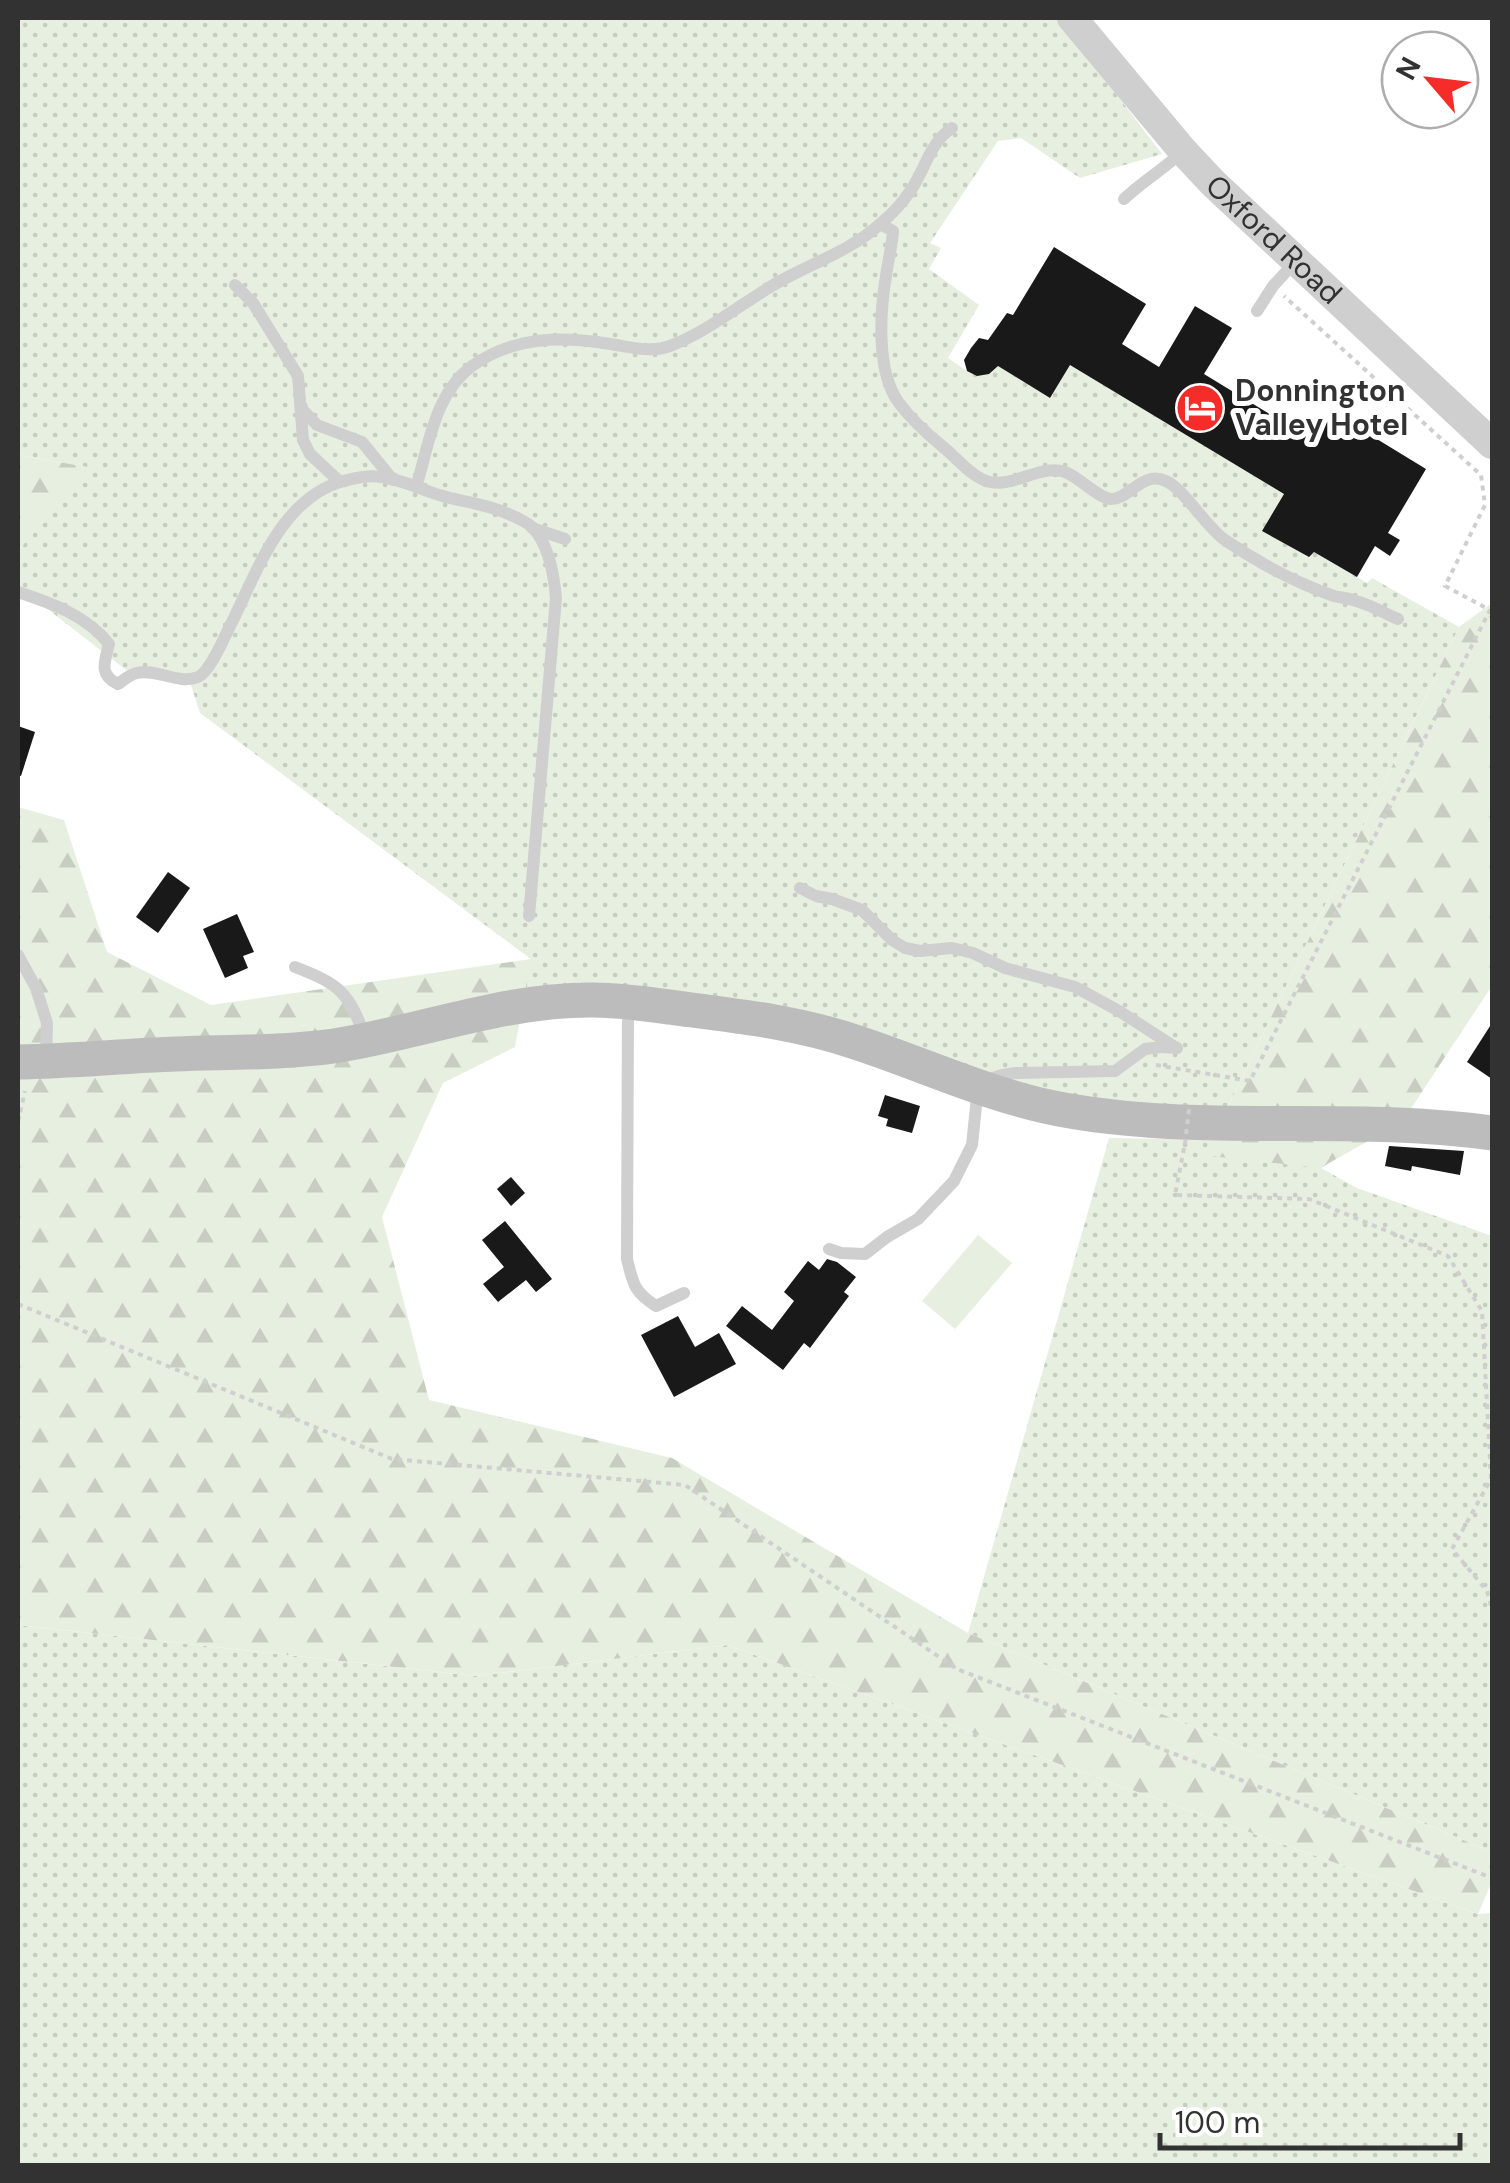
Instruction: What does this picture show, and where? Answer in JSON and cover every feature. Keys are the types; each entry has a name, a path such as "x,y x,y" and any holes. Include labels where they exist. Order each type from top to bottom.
{"main road":[{"path":"32,1062 304,1049 518,1004 628,1001 785,1024 849,1040 1039,1104 1111,1117 1207,1124 1418,1126 1492,1133"}],"street":[{"name":"Oxford Road","path":"1072,18 1183,151 1246,216 1492,444"}],"lane":[{"path":"416,488 444,399 472,366 525,342 550,338 648,350 667,347 688,337 880,224 909,193 930,154 952,128"},
{"path":"1124,199 1183,151"},
{"path":"880,224 893,231 885,278 882,335 888,382 897,401 917,424 973,472 992,483 1032,474 1066,472 1106,499 1118,498 1146,480 1161,479 1172,484 1216,534 1248,554 1298,581 1398,619"},
{"path":"1257,311 1296,261"},
{"path":"235,285 253,303 298,376 304,440 310,454 340,482"},
{"path":"302,410 318,425 362,442 392,480"},
{"path":"18,592 72,613 102,635 109,644 104,673 114,683 145,672 198,677 222,643 278,532 307,498 340,482 360,476 381,477 497,510 565,539"},
{"path":"529,916 556,598 548,558 532,528"},
{"path":"800,888 862,910 905,948 962,950 1006,968 1075,987 1177,1048 1146,1049 1115,1071 1002,1074 988,1080 978,1086 972,1145 954,1181 918,1219 865,1254 829,1249"},
{"path":"18,954 36,988 47,1023 32,1062"},
{"path":"295,967 345,993 366,1039"},
{"path":"628,1001 627,1259 639,1295 656,1306 684,1293"}],"path":[{"path":"1128,1060 1250,1081 1490,610 1445,586 1485,505 1480,475 1273,286"},
{"path":"18,1122 32,1062"},
{"path":"1189,1109 1175,1196 1309,1199 1448,1256 1482,1311 1491,1479 1452,1549 1488,1590 1492,1609"},
{"path":"18,1304 392,1459 685,1485 957,1669 1492,1878"}],"green space":[{"path":"18,18 1058,18 1162,154 1080,178 1021,138 998,141 930,243 941,248 929,269 979,305 948,358 967,371 998,366 1050,398 1070,365 1284,494 1263,531 1308,557 1314,552 1367,583 1372,578 1459,627 1223,1117 1111,1117 888,1053 517,1005 531,959 200,713 189,679 135,677 18,586 18,551 86,467 18,455"},
{"path":"18,455 87,467 18,551"},
{"path":"1492,603 1492,986 1402,1122 1320,1168 1210,1156 1223,1117 1459,627"},
{"path":"18,807 64,820 107,952 211,1005 531,959 515,1047 443,1083 382,1217 429,1400 672,1458 968,1633 1492,1852 1492,1881 1478,1914 727,1645 475,1676 18,1625"},
{"path":"1109,1138 1365,1142 1321,1168 1357,1188 1492,1236 1492,1852 968,1633"},
{"path":"978,1235 1012,1263 955,1329 922,1301"},
{"path":"18,1625 475,1676 727,1645 1478,1914 1492,1913 1492,2165 18,2166"}],"building":[{"name":"Donnington Valley Hotel","path":"1054,247 1146,304 1122,344 1159,367 1195,306 1232,328 1204,374 1309,438 1321,418 1344,432 1349,422 1426,469 1388,533 1400,540 1390,556 1375,546 1357,577 1314,552 1309,557 1262,531 1284,494 1070,365 1050,398 998,366 989,374 977,376 967,371 964,360 971,348 979,338 988,340 1007,313 1013,315"},
{"path":"18,726 35,732 21,776 18,775"},
{"path":"168,872 190,888 158,933 136,917"},
{"path":"237,914 254,952 243,956 248,968 225,978 203,929"},
{"path":"1492,1023 1492,1079 1467,1062"},
{"path":"885,1095 920,1106 912,1133 886,1126 888,1119 878,1116"},
{"path":"1389,1146 1464,1151 1460,1175 1412,1166 1411,1171 1385,1166"},
{"path":"511,1177 525,1193 511,1206 497,1189"},
{"path":"505,1221 552,1279 536,1292 526,1280 498,1302 483,1284 504,1267 482,1240"},
{"path":"827,1259 856,1277 844,1292 849,1296 810,1348 804,1343 783,1370 726,1326 742,1306 772,1330 794,1301 784,1292 808,1261 819,1270"},
{"path":"678,1316 695,1347 719,1333 736,1364 674,1397 641,1335"}],"place":[{"name":"Donnington Valley Hotel","path":"1200,408"}]}
